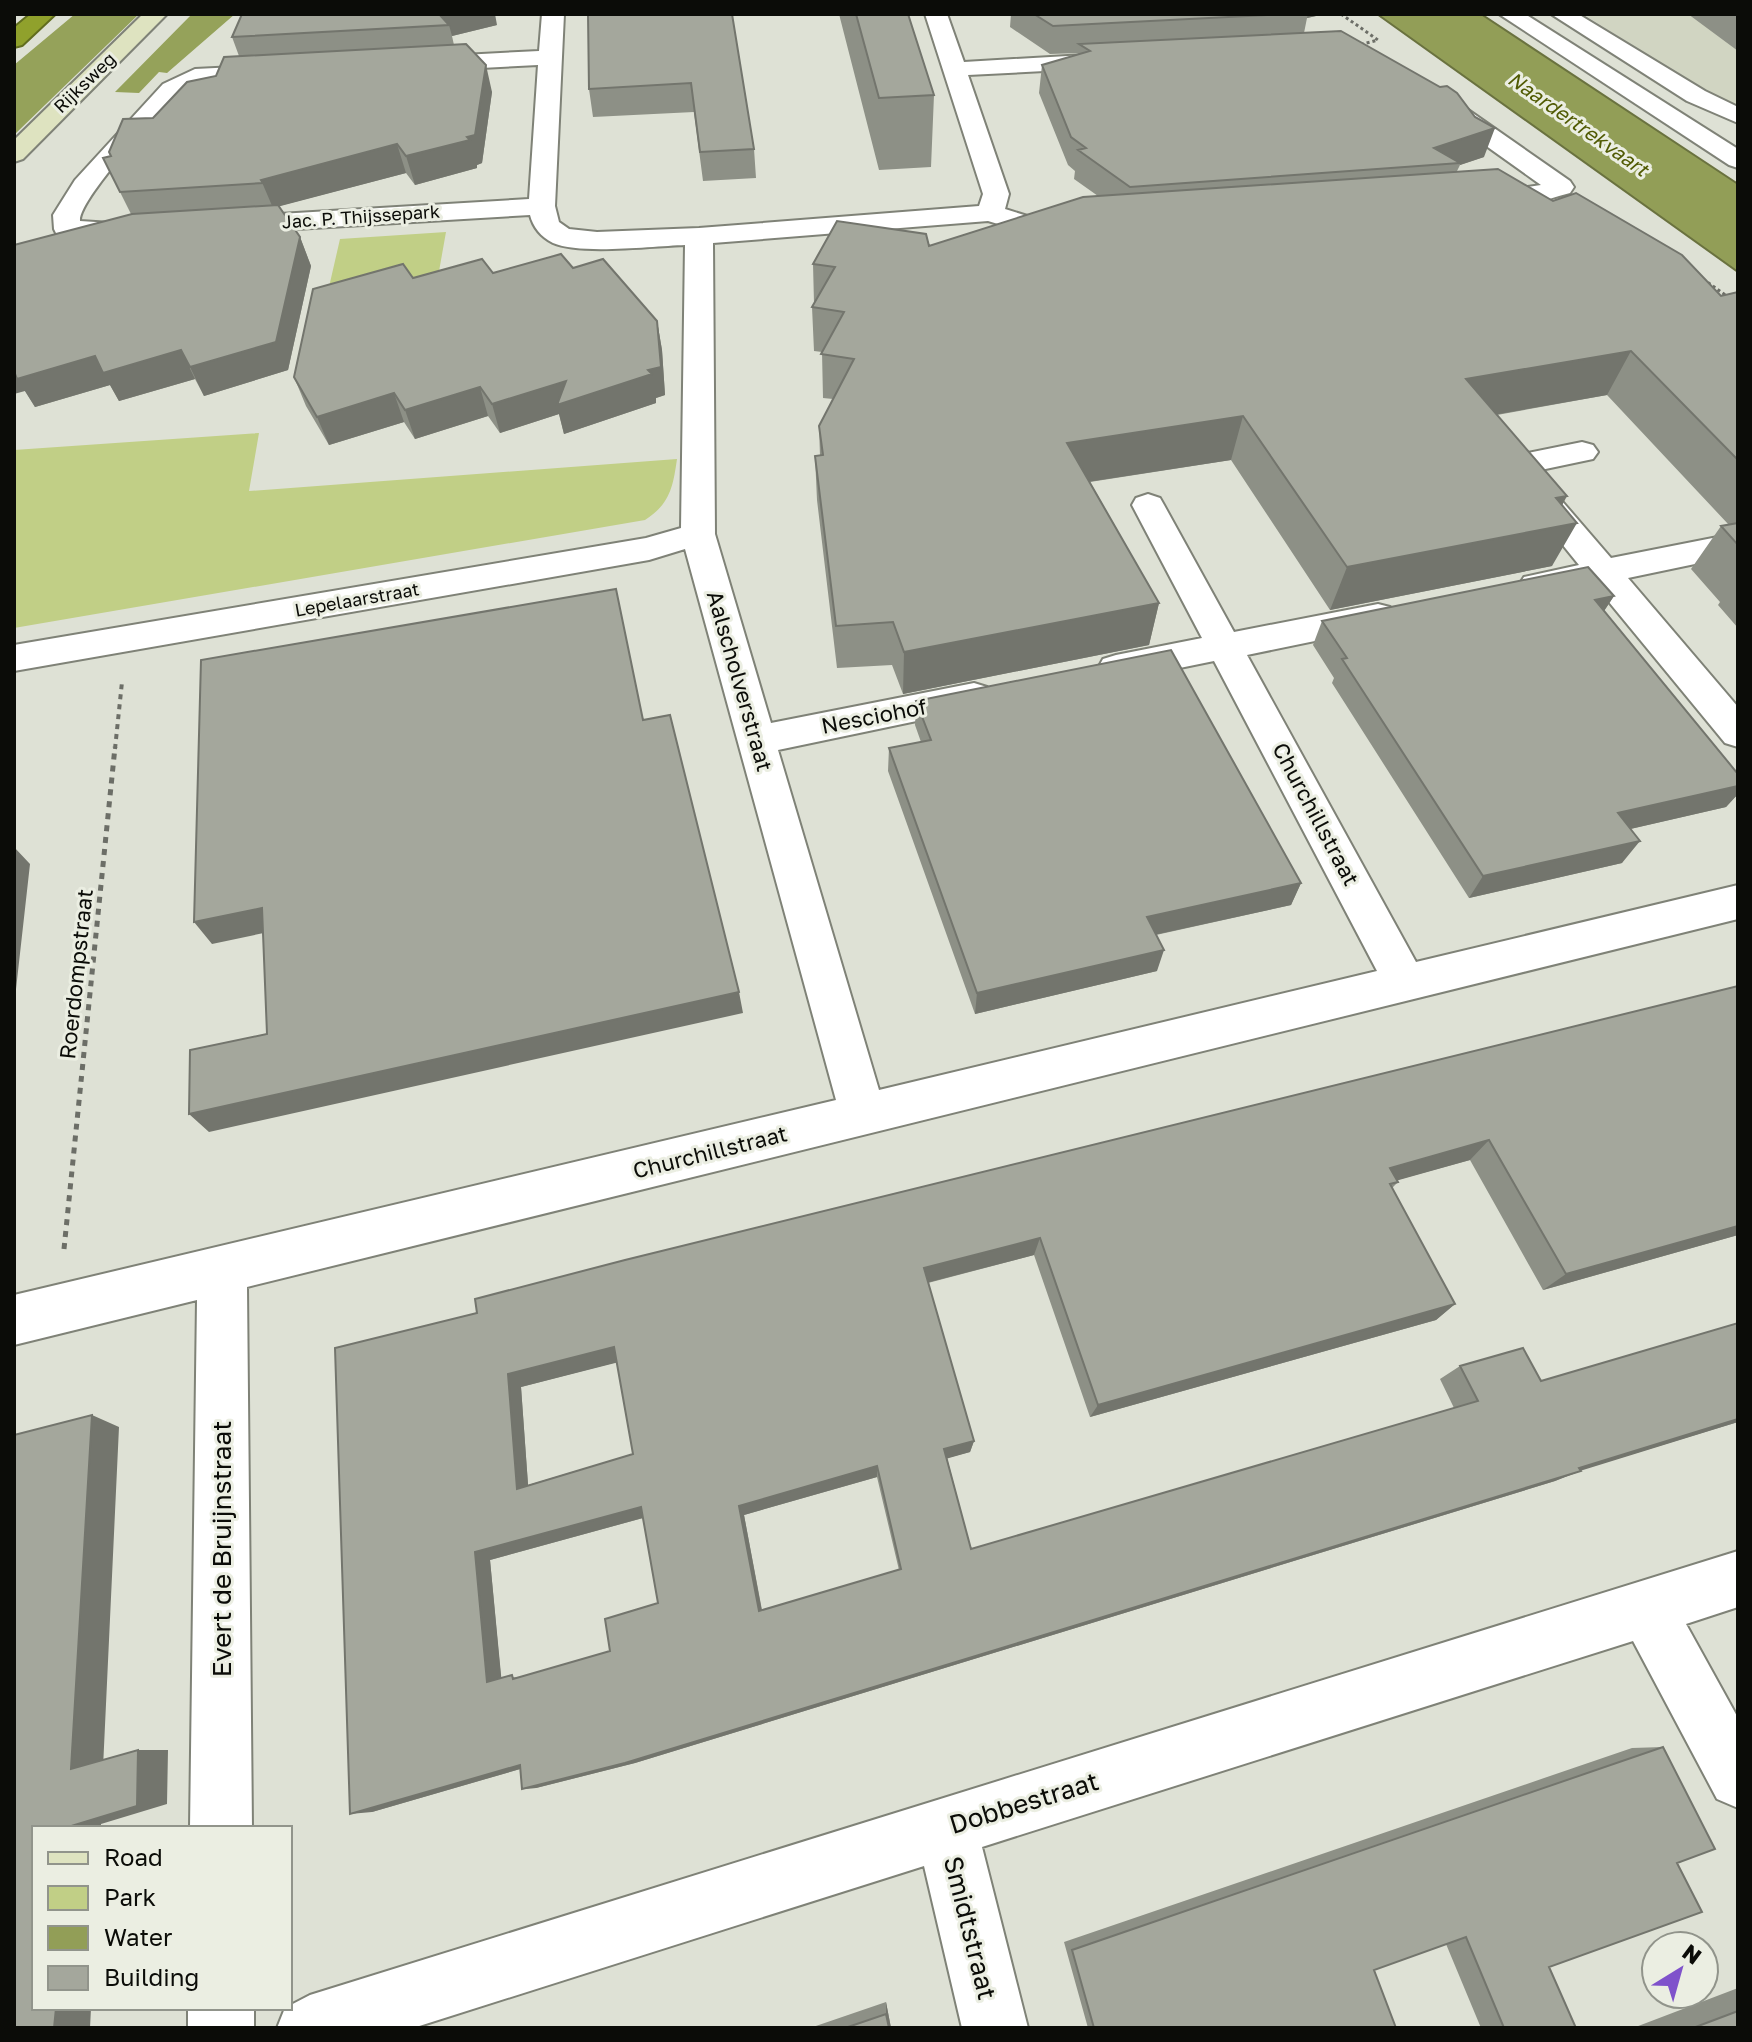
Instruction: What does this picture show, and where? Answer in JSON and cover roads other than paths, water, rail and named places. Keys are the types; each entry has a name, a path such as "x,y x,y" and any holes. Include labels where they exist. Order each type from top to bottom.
{"highway":[{"path":"14,40 44,14"}],"main road":[{"name":"Rijksweg","path":"14,154 156,14"}],"street":[{"path":"553,14 542,206 546,225 562,237 597,240 699,236 990,213 1035,227 1100,229"},
{"path":"936,14 996,194 990,213"},
{"path":"1510,14 1738,160"},
{"path":"1562,14 1696,96 1738,116"},
{"path":"395,65 549,57"},
{"path":"956,69 1127,60"},
{"path":"159,230 112,233 67,229 66,215 84,186 171,89 195,76 303,70"},
{"path":"1696,96 1738,90"},
{"path":"1427,92 1561,187 1521,198 1459,203"},
{"name":"Jac. P. Thijssepark","path":"207,227 542,206"},
{"name":"Aalscholverstraat","path":"699,236 698,534 863,1115"},
{"path":"1582,452 1514,465 1738,733"},
{"path":"1148,505 1226,646"},
{"name":"Lepelaarstraat","path":"14,658 649,549 698,534"},
{"path":"1497,592 1738,544"},
{"path":"1085,674 1407,610"},
{"name":"Churchillstraat","path":"1226,646 1405,983"},
{"name":"Nesciohof","path":"757,740 1007,690"},
{"name":"Churchillstraat","path":"14,1320 1738,902"},
{"name":"Evert de Bruijnstraat","path":"221,1826 222,1270"},
{"name":"Dobbestraat","path":"310,2028 1738,1579"},
{"path":"1646,1608 1738,1778"},
{"name":"Smidtstraat","path":"946,1828 995,2028"}],"water":[{"name":"Naardertrekvaart","path":"1377,14 1481,14 1738,184 1738,272"}]}
